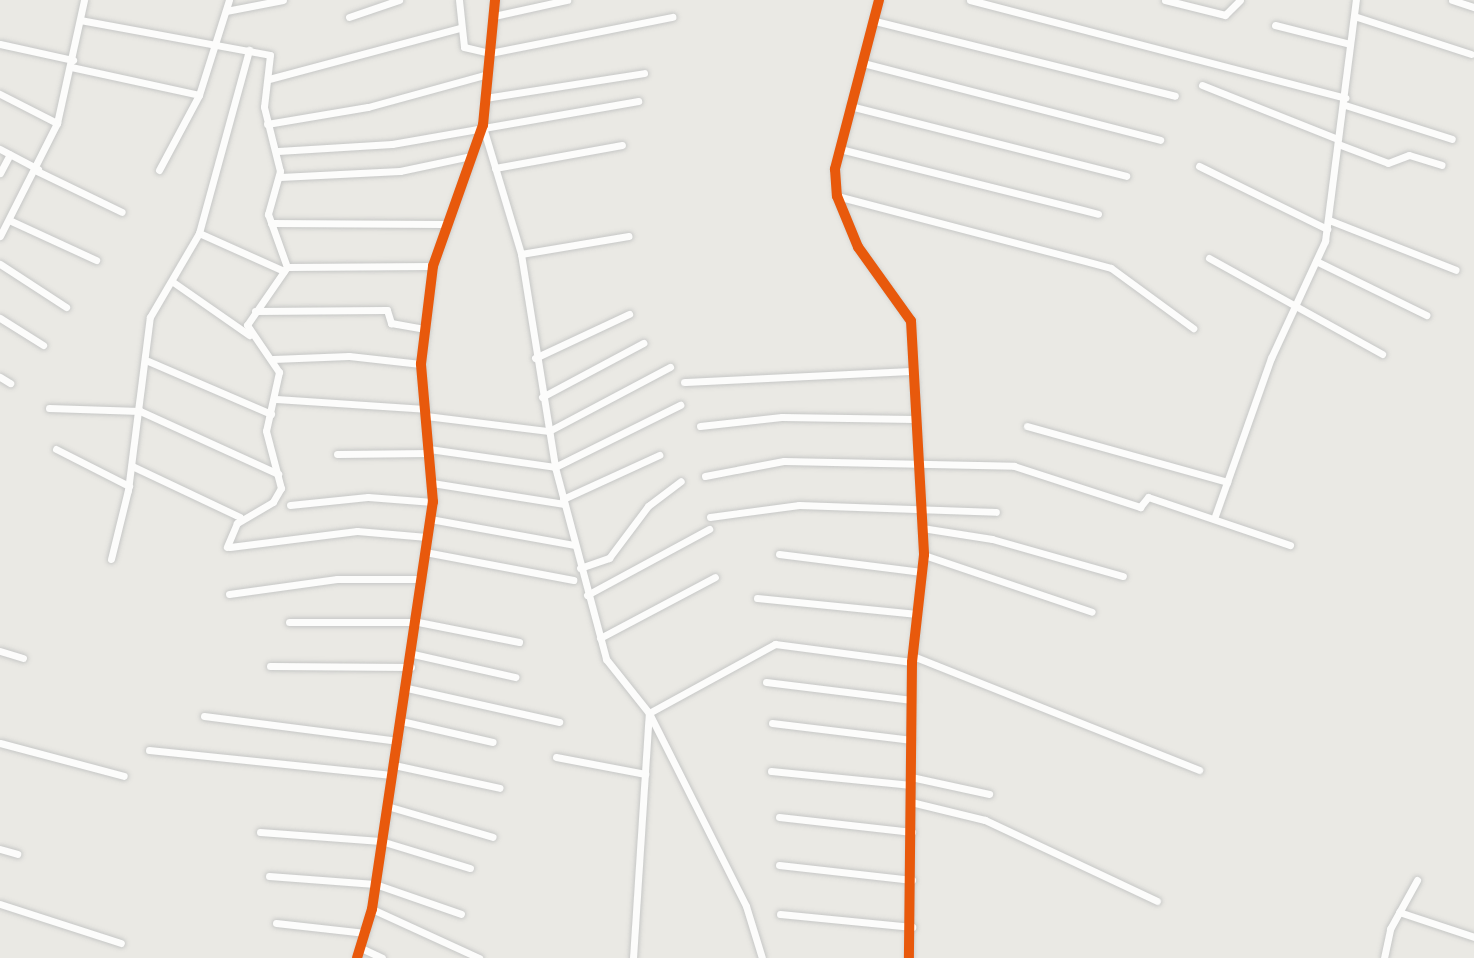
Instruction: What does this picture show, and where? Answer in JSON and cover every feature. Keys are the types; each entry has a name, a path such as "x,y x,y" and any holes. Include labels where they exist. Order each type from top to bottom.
{"street":[{"path":"0,236 5,221 38,170 57,123 84,0"},
{"path":"159,170 199,95 229,0"},
{"path":"226,11 283,0"},
{"path":"349,17 399,0"},
{"path":"459,0 459,28 464,47 490,53 672,17"},
{"path":"357,958 372,909 418,622 433,502 421,364 433,266 444,224 483,125 495,0"},
{"path":"494,16 567,0"},
{"path":"879,0 840,149 837,196 858,247 909,314 916,466 924,555 913,659 912,927 909,958"},
{"path":"970,0 1345,101 1452,139"},
{"path":"1165,0 1225,15 1240,0"},
{"path":"1215,516 1328,224 1356,0"},
{"path":"1452,0 1474,7"},
{"path":"1354,16 1471,54"},
{"path":"80,20 270,55 267,124 278,151 280,177 267,208 286,269"},
{"path":"875,21 1175,96"},
{"path":"1275,25 1350,44"},
{"path":"269,79 459,28"},
{"path":"0,44 199,95"},
{"path":"111,559 129,486 148,361 150,317 199,233 249,50"},
{"path":"863,63 1160,140"},
{"path":"485,98 644,73"},
{"path":"267,124 355,110 488,74"},
{"path":"1202,85 1388,163 1409,155 1441,165"},
{"path":"0,94 57,123"},
{"path":"278,151 392,144 483,125 638,101"},
{"path":"850,106 1126,176"},
{"path":"483,125 521,254 535,358 555,467 606,659 649,713 746,906 762,958"},
{"path":"495,168 622,145"},
{"path":"0,149 122,212"},
{"path":"840,149 1098,214"},
{"path":"0,173 10,154"},
{"path":"280,177 400,171 471,156"},
{"path":"1199,166 1328,224 1456,270"},
{"path":"837,196 1111,268 1193,328"},
{"path":"5,221 96,260"},
{"path":"271,223 444,224"},
{"path":"199,233 286,269 433,266"},
{"path":"521,254 629,236"},
{"path":"1209,258 1294,310 1382,354"},
{"path":"1316,261 1426,315"},
{"path":"0,264 66,307"},
{"path":"249,335 255,311 286,269"},
{"path":"173,282 249,335 273,359 276,399 266,431 278,474 279,495 237,523 228,547 357,531 427,537"},
{"path":"255,311 387,310 391,323 425,329"},
{"path":"535,358 629,314"},
{"path":"0,318 43,345"},
{"path":"542,397 643,343"},
{"path":"273,359 349,356 421,364"},
{"path":"148,361 271,414"},
{"path":"276,399 426,413 549,431 670,367"},
{"path":"684,382 912,371"},
{"path":"0,377 10,383"},
{"path":"337,454 430,451 555,467 680,405"},
{"path":"49,408 140,411 278,474"},
{"path":"700,426 914,419"},
{"path":"1027,426 1227,482"},
{"path":"56,449 129,486"},
{"path":"432,483 564,502 659,455"},
{"path":"705,476 784,461 1014,466 1140,507 1148,497 1215,516 1290,545"},
{"path":"132,466 240,517"},
{"path":"580,568 609,558 648,506 681,481"},
{"path":"290,505 368,497 433,502"},
{"path":"710,517 799,505 996,512"},
{"path":"430,519 574,545"},
{"path":"922,528 992,539 1123,576"},
{"path":"587,595 709,529"},
{"path":"425,552 573,580"},
{"path":"779,554 922,572"},
{"path":"924,555 1092,612"},
{"path":"600,638 715,577"},
{"path":"229,594 337,579 422,579"},
{"path":"757,598 917,614"},
{"path":"289,622 418,622 519,642"},
{"path":"649,713 775,644 913,659 1199,770"},
{"path":"0,651 23,658"},
{"path":"413,654 515,677"},
{"path":"270,666 411,667"},
{"path":"766,682 912,700"},
{"path":"407,688 559,722"},
{"path":"633,958 649,713"},
{"path":"204,716 398,741"},
{"path":"401,721 493,742"},
{"path":"772,723 912,740"},
{"path":"0,743 124,776"},
{"path":"149,750 392,775"},
{"path":"556,757 645,774"},
{"path":"394,765 500,788"},
{"path":"771,771 911,781 989,794"},
{"path":"911,802 985,820 1157,901"},
{"path":"387,806 493,837"},
{"path":"779,817 912,832"},
{"path":"260,832 381,841 470,868"},
{"path":"0,849 17,854"},
{"path":"779,865 912,880"},
{"path":"269,876 375,884 461,914"},
{"path":"1384,958 1399,912 1417,880"},
{"path":"0,904 121,943"},
{"path":"372,909 479,958"},
{"path":"1399,912 1474,937"},
{"path":"780,914 912,927"},
{"path":"276,923 365,933"},
{"path":"361,948 382,958"}],"cycle path":[{"path":"357,958 372,909 433,502 421,364 433,266 483,125 495,0"},
{"path":"879,0 835,169 837,196 858,247 911,321 924,555 912,662 909,958"}]}
